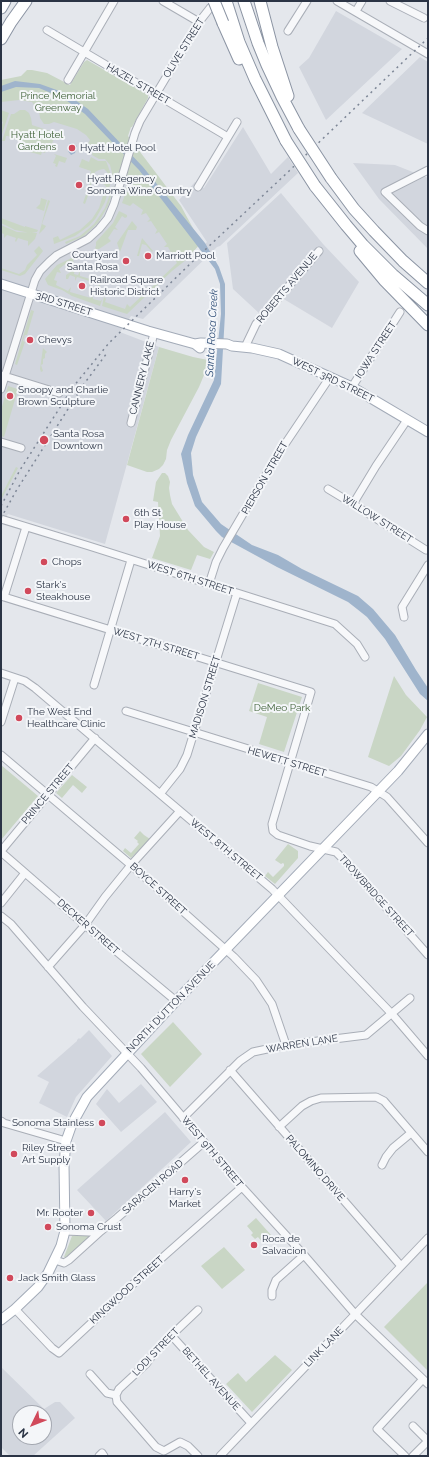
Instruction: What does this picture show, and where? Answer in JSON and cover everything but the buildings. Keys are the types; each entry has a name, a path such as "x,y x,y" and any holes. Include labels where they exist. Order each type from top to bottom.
{"highway":[{"path":"1,8 5,1"},
{"path":"11,22 20,1"},
{"path":"1,39 26,1"},
{"path":"214,1 227,19 248,78 315,186 337,215 363,245 428,305"},
{"path":"226,1 227,19"},
{"path":"260,1 272,47 299,129"},
{"path":"245,3 267,65 299,129 331,178 374,231 403,261 428,283"},
{"path":"337,215 353,242 373,267 394,291 428,325"},
{"path":"374,231 428,274"}],"main road":[{"name":"3RD STREET","path":"1,284 127,324"},
{"name":"WEST 3RD STREET","path":"127,324 195,344 226,344 279,354 352,387 428,432"},
{"name":"NORTH DUTTON AVENUE","path":"1,1320 38,1287 55,1260 61,1246 65,1231 64,1165 66,1141 72,1124 87,1096 176,1001 412,756 428,734"}],"street":[{"path":"68,80 114,1"},
{"path":"163,1 199,22"},
{"name":"OLIVE STREET","path":"1,389 3,376 30,294 40,270 57,255 84,242 99,229 111,211 132,141 140,121 199,22 210,8 218,1"},
{"path":"288,31 307,1"},
{"path":"337,1 428,54"},
{"path":"356,11 362,1"},
{"path":"390,1 424,18"},
{"name":"HAZEL STREET","path":"47,30 228,137"},
{"path":"198,188 237,122"},
{"path":"428,170 385,192 428,232"},
{"name":"ROBERTS AVENUE","path":"245,347 256,324 319,250"},
{"name":"IOWA STREET","path":"352,387 400,312"},
{"name":"CANNERY LAKE","path":"131,423 154,333"},
{"path":"3,376 60,393"},
{"name":"PIERSON STREET","path":"209,584 216,562 223,548 277,456 330,377"},
{"path":"353,504 376,466 407,420"},
{"path":"1,442 21,448"},
{"name":"WILLOW STREET","path":"328,490 427,550"},
{"name":"WEST 6TH STREET","path":"1,519 335,624 357,644 365,657"},
{"path":"2,597 26,527"},
{"path":"94,685 132,560"},
{"path":"404,617 402,607 428,565"},
{"name":"MADISON STREET","path":"160,794 180,769 194,733 237,593"},
{"name":"WEST 7TH STREET","path":"2,597 311,692 290,763"},
{"name":"WEST 8TH STREET","path":"1,673 36,688 279,895 392,1014 428,1056"},
{"path":"1,722 15,678"},
{"name":"HEWETT STREET","path":"126,711 371,787 387,796 428,843"},
{"name":"PRINCE STREET","path":"1,851 95,738"},
{"name":"BOYCE STREET","path":"1,755 131,865 226,950 256,980 272,1004 286,1045"},
{"name":"TROWBRIDGE STREET","path":"290,763 272,824 273,831 278,835 310,846 336,852 428,955"},
{"path":"48,967 85,925 131,865 180,811"},
{"name":"DECKER STREET","path":"1,851 85,925 176,1001"},
{"path":"1,903 26,873"},
{"name":"WEST 9TH STREET","path":"1,916 11,924 83,1007 127,1053 242,1187 355,1314 426,1381"},
{"name":"WARREN LANE","path":"183,1118 240,1060 253,1052 286,1045 366,1035 410,998"},
{"name":"PALOMINO DRIVE","path":"230,1070 401,1266"},
{"path":"279,1127 302,1106 311,1100 322,1098 376,1097 384,1101 428,1152"},
{"path":"2,1124 66,1141"},
{"path":"382,1165 393,1148 412,1133"},
{"name":"SARACEN ROAD","path":"55,1260 64,1263 69,1260 101,1230 121,1215 204,1142"},
{"name":"KINGWOOD STREET","path":"15,1309 58,1353 242,1187"},
{"path":"65,1231 89,1232 101,1230"},
{"name":"LINK LANE","path":"220,1456 428,1238"},
{"path":"272,1296 272,1290 276,1280 304,1255"},
{"name":"LODI STREET","path":"116,1395 119,1389 146,1364 157,1349 198,1310"},
{"name":"BETHEL AVENUE","path":"171,1335 251,1423"},
{"path":"90,1374 108,1393 116,1395 117,1402 156,1447 164,1450 180,1442 188,1446 198,1456"},
{"path":"406,1456 377,1429 426,1381"},
{"path":"412,1426 428,1441 413,1456"},
{"path":"99,1456 102,1453 104,1456"}],"shaded area":[{"path":"336,11 402,49 326,120 299,67 309,58"},
{"path":"420,57 428,62 428,144 362,113"},
{"name":"Railroad Square Historic District","path":"1,96 49,97 148,189 196,253 207,242 179,200 195,182 204,188 243,127 271,174 288,157 298,173 220,246 217,247 143,319 131,316 120,332 159,347 105,544 8,514 1,525"},
{"path":"353,163 395,165 428,178 428,249 379,199"},
{"path":"281,193 323,244 359,282 332,328 277,295 260,314 233,289 227,243"},
{"path":"89,1030 112,1056 76,1097 67,1117 39,1103 49,1082 37,1076"},
{"path":"141,1084 157,1102 121,1132 96,1104 107,1089 119,1103"},
{"path":"165,1112 191,1142 106,1221 77,1190"},
{"path":"1,1367 40,1405 12,1405 12,1445 45,1445 33,1456 10,1456 1,1447"},
{"path":"55,1402 60,1402 75,1418 52,1439 52,1405 50,1405"}],"green space":[{"name":"Prince Memorial Greenway","path":"87,60 148,95 148,98 131,127 128,136 181,206 201,243 186,260 172,271 127,314 102,306 104,297 106,299 105,302 125,309 127,304 130,307 144,294 142,290 146,292 148,290 146,287 150,289 159,280 157,277 160,279 177,263 168,247 164,247 167,244 159,232 155,234 157,230 151,221 147,222 150,219 146,213 141,215 143,210 133,203 130,206 122,203 126,192 132,193 138,197 134,191 126,189 127,183 117,172 116,178 113,177 110,165 105,159 99,159 92,155 93,150 86,147 90,140 86,135 77,129 54,122 44,124 40,118 39,111 32,102 19,100 1,102 1,80 21,76 27,70 32,70 47,73 70,85 84,62"},
{"path":"1,110 9,113 1,137 3,122 1,121"},
{"name":"Hyatt Hotel Gardens","path":"20,110 25,110 29,113 32,125 56,133 50,149 47,148 45,153 42,152 41,155 26,151 26,147 23,146 24,143 8,136 6,136 5,141 2,141 11,114 14,114"},
{"path":"54,154 67,158 65,163 59,161 57,167 55,166 56,164 53,163 56,156"},
{"path":"91,157 98,161 106,161 112,178 105,202 96,218 89,226 75,236 54,244 53,238 58,236 60,240 80,230 92,219 99,208 106,186 103,184 109,177 104,169 95,172 94,178 96,182 92,181 90,191 93,193 89,193 85,204 83,203 91,180 89,179 91,171 79,167 82,159 89,162"},
{"path":"114,183 108,206 98,223 84,236 66,244 65,242 80,236 94,224 105,208"},
{"path":"41,198 47,200 44,211 36,208 40,204"},
{"path":"48,200 50,201 42,224 46,226 39,234"},
{"path":"119,211 127,215 127,217 125,218 122,216 115,227 118,230 114,229 108,238 111,241 99,249 96,249 96,242 113,223"},
{"path":"1,218 38,230 37,232 30,233 15,230 1,223"},
{"path":"132,221 137,227 136,230 128,230 120,252 117,243"},
{"path":"1,225 17,232 37,233 35,239 28,246 28,241 18,238 16,242 16,238 7,235 4,238 4,234 1,233"},
{"path":"142,238 153,251 152,252 146,245 142,244 139,256 137,256"},
{"path":"39,246 43,251 25,274 20,276 1,270 1,268 19,274 25,270 27,265 37,255 34,251"},
{"path":"82,253 87,254 88,256 85,258 83,255 73,260 74,263 71,261 64,265 59,269 61,273 57,272 54,280 57,281 56,285 68,291 71,287 70,292 91,298 93,294 93,299 101,301 103,297 100,306 72,296 62,290 48,285 45,279 57,265"},
{"path":"75,269 74,274 78,275 80,271 80,276 90,279 92,275 92,280 100,282 102,278 99,289 99,284 91,282 89,286 89,281 77,277 75,281 75,277 70,275 68,279 66,279 66,275"},
{"path":"31,310 34,311 27,335 25,335 23,341 25,342 17,365 15,364"},
{"path":"159,347 208,360 207,368 199,387 171,440 163,465 159,469 152,472 147,472 127,465"},
{"path":"43,348 47,352 45,354 45,358 43,359 43,364 41,365 43,371 41,372 40,369"},
{"path":"8,386 18,389 4,437 1,436 1,410"},
{"path":"16,467 18,468 1,500 1,496"},
{"path":"162,473 165,473 168,476 172,504 188,530 204,547 214,552 210,559 197,555 191,570 152,558 160,536 158,502 153,501 156,482"},
{"path":"394,676 406,695 427,717 420,730 401,756 389,766 368,757"},
{"name":"DeMeo Park","path":"258,683 302,697 284,752 259,744 267,717 249,711"},
{"path":"1,765 38,796 1,840"},
{"path":"72,775 87,787 82,793 73,785 62,798 56,793"},
{"path":"140,831 150,839 131,858 123,851 125,848 131,853 139,844 134,838"},
{"path":"288,844 298,851 298,858 275,884 265,876 268,872 273,877 284,866 283,863 281,864 275,860"},
{"path":"173,1022 202,1054 170,1087 141,1054"},
{"path":"256,1218 271,1235 262,1242 258,1237 255,1239 251,1235 253,1233 247,1226"},
{"path":"72,1236 89,1237 66,1258 64,1257"},
{"path":"224,1247 245,1270 222,1289 201,1266"},
{"path":"428,1282 428,1371 384,1327"},
{"path":"275,1355 292,1370 252,1412 226,1384 238,1373 246,1382"}],"water":[{"path":"15,81 40,84 65,93 88,109 143,167 205,243 219,267 225,284 221,384 196,437 191,453 193,475 202,502 221,524 252,545 278,555 302,569 358,596 373,609 395,635 428,688 428,701 420,694 385,639 367,617 348,602 277,567 222,537 195,506 187,483 181,454 188,435 214,380 221,314 220,284 215,269 139,170 85,114 63,98 39,88 16,87 1,92 1,86"},
{"name":"Hyatt Hotel Pool","path":"70,143 77,146 75,153 71,155 68,151"}],"railway":[{"path":"1,506 20,470 73,387 109,343 428,38"},
{"path":"1,518 16,491 84,384 107,353"}],"place":[{"name":"Hyatt Hotel Pool","path":"72,148"},
{"name":"Hyatt Regency Sonoma Wine Country","path":"79,185"},
{"name":"Marriott Pool","path":"148,256"},
{"name":"Courtyard Santa Rosa","path":"126,261"},
{"name":"Railroad Square Historic District","path":"82,286"},
{"name":"Chevys","path":"30,340"},
{"name":"Snoopy and Charlie Brown Sculpture","path":"10,396"},
{"name":"Santa Rosa Downtown","path":"44,440"},
{"name":"6th St Play House","path":"126,519"},
{"name":"Chops","path":"44,562"},
{"name":"Stark's Steakhouse","path":"28,591"},
{"name":"The West End Healthcare Clinic","path":"19,718"},
{"name":"Sonoma Stainless","path":"102,1123"},
{"name":"Riley Street Art Supply","path":"14,1154"},
{"name":"Harry's Market","path":"185,1180"},
{"name":"Mr. Rooter","path":"91,1213"},
{"name":"Sonoma Crust","path":"48,1227"},
{"name":"Roca de Salvacion","path":"254,1245"},
{"name":"Jack Smith Glass","path":"10,1278"}],"water label":[{"name":"Santa Rosa Creek","path":"212,333"}]}
